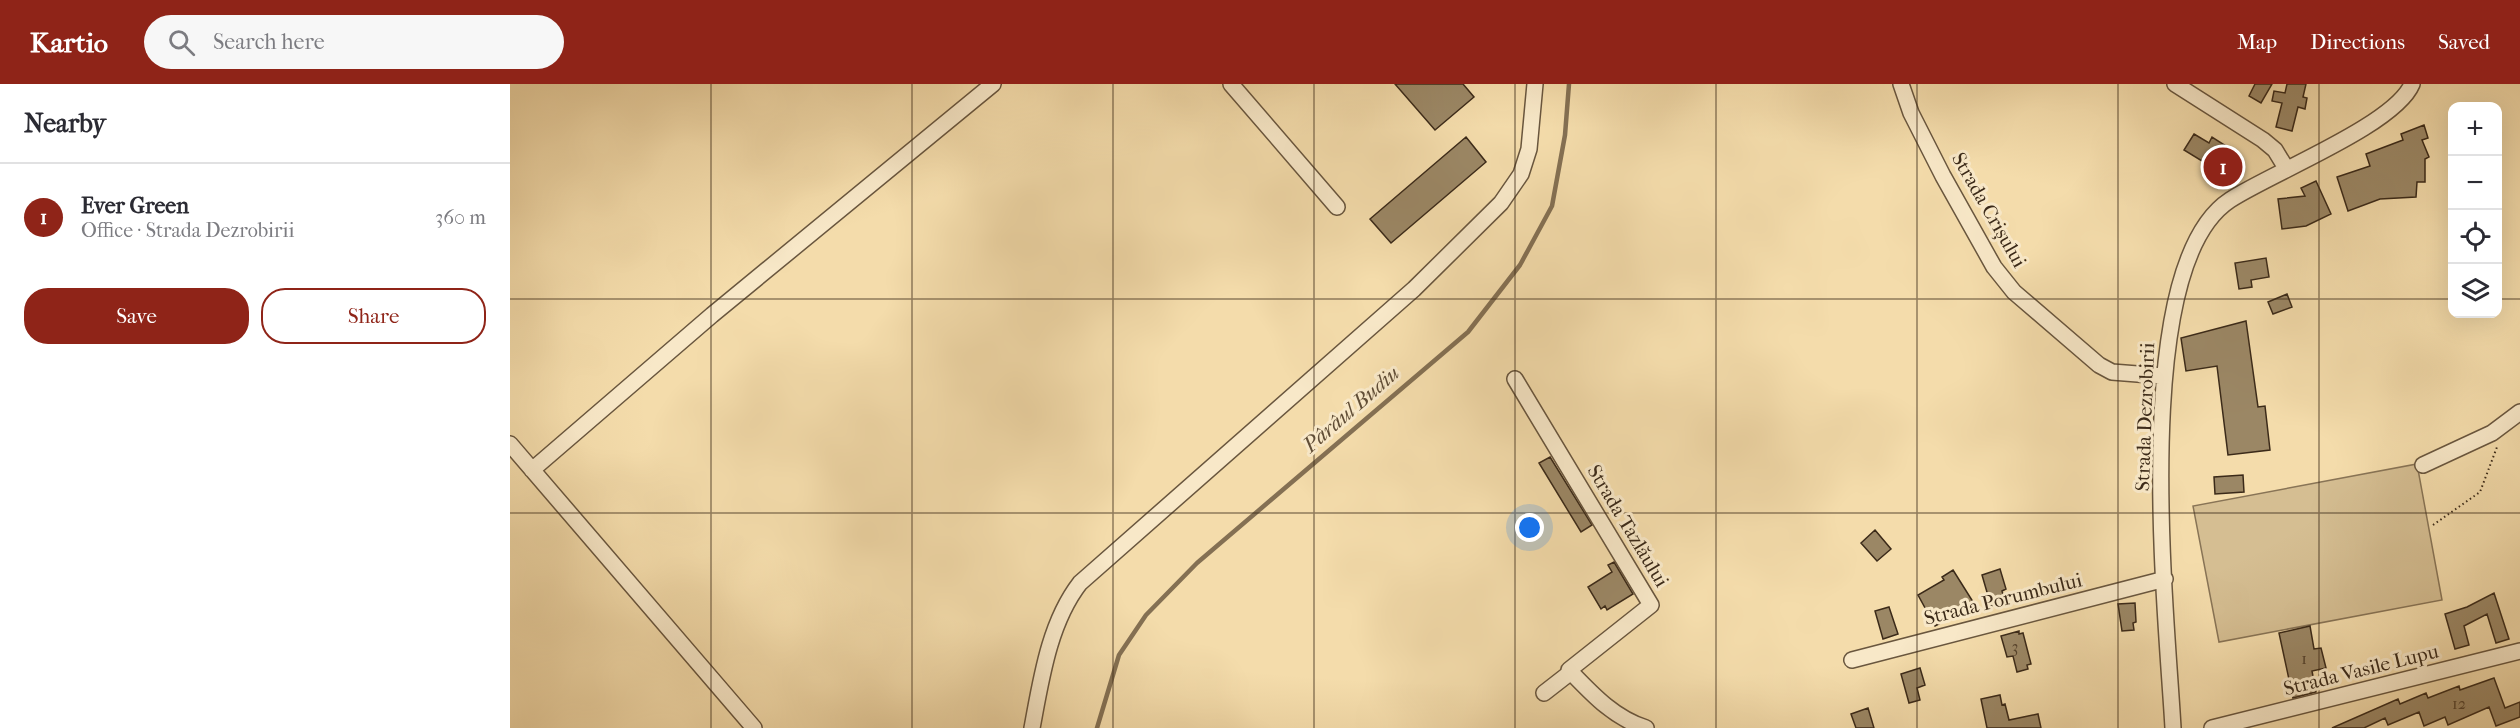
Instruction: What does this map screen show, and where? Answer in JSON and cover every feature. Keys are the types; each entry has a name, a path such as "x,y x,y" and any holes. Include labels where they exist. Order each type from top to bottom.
{"street":[{"path":"532,470 712,315 993,84"},
{"path":"1230,84 1337,207"},
{"path":"1032,728 1050,649 1064,610 1075,590 1100,563 1414,289 1501,203 1521,174 1529,149 1535,84"},
{"name":"Strada Crișului","path":"1901,84 1911,112 1977,241 2014,292 2099,365 2120,373 2163,376"},
{"path":"2175,84 2263,140 2275,150 2286,168"},
{"name":"Strada Dezrobirii","path":"2173,728 2161,455 2163,376 2171,319 2190,251 2199,232 2211,216 2229,201 2286,168 2349,136 2389,111 2403,99 2412,84"},
{"name":"Strada Tazlăului","path":"1515,379 1651,605 1570,671"},
{"path":"2423,465 2501,427 2520,412"},
{"path":"510,444 754,728"},
{"name":"Strada Porumbului","path":"1852,660 2165,579"},
{"name":"Strada Vasile Lupu","path":"2212,728 2520,651"},
{"path":"1544,693 1570,671 1614,713 1628,722 1646,728"}],"path":[{"path":"2433,525 2480,492 2486,481 2501,427"}],"shaded area":[{"path":"2417,464 2442,600 2219,642 2193,506"}],"building":[{"path":"1395,84 1463,84 1474,97 1435,130"},
{"path":"2255,84 2272,84 2261,103 2249,96"},
{"path":"2287,84 2306,84 2303,97 2307,98 2305,109 2298,107 2292,131 2276,127 2282,103 2272,101 2274,91 2285,93"},
{"path":"2424,125 2428,138 2422,140 2429,157 2425,159 2425,182 2417,182 2416,197 2380,199 2348,211 2337,177 2370,166 2366,154 2403,140 2401,134"},
{"path":"2194,134 2209,143 2212,137 2226,146 2220,156 2234,165 2228,177 2184,150"},
{"path":"1466,137 1486,162 1391,243 1370,219"},
{"path":"2316,181 2331,214 2306,226 2282,229 2278,199 2305,196 2301,188"},
{"path":"2266,258 2269,277 2251,280 2252,287 2239,289 2235,263"},
{"path":"2287,294 2292,307 2273,314 2268,302"},
{"path":"2246,321 2258,407 2265,406 2270,450 2228,455 2217,366 2186,371 2181,338"},
{"path":"1550,457 1592,525 1581,532 1539,463"},
{"path":"2243,475 2244,492 2215,494 2214,477"},
{"path":"1875,530 1891,549 1877,561 1861,543"},
{"path":"1614,562 1633,594 1607,610 1605,606 1601,609 1588,587 1612,572 1608,565"},
{"path":"2000,569 2006,589 2002,591 2005,602 1991,606 1982,575"},
{"path":"1953,570 1975,605 1935,626 1918,595 1944,580 1942,577"},
{"path":"2494,593 2509,639 2496,643 2487,614 2464,626 2469,645 2455,649 2445,614 2467,607"},
{"path":"2135,603 2134,630 2122,631 2118,604"},
{"path":"1889,607 1898,634 1883,639 1875,611"},
{"path":"2310,626 2314,649 2321,648 2326,668 2312,671 2316,692 2293,698 2279,633"},
{"path":"2019,631 2019,634 2023,633 2031,664 2027,665 2028,669 2017,672 2013,656 2007,657 2001,636"},
{"path":"1920,668 1925,685 1917,688 1920,700 1909,703 1901,674"},
{"path":"2494,678 2505,708 2520,702 2520,717 2496,726 2489,707 2448,725 2445,717 2424,726 2419,712 2388,725 2385,718 2364,728 2332,728 2398,699 2400,704 2426,693 2428,698 2459,686 2460,690"},
{"path":"2000,695 2009,720 2038,714 2041,728 1987,728 1981,699"},
{"path":"1868,708 1874,728 1856,728 1851,714"}],"waterway":[{"name":"Pârâul Budiu","path":"1097,728 1119,655 1146,615 1197,563 1468,332 1520,265 1552,206 1565,135 1569,84"}],"place":[{"name":"Ever Green","path":"2223,167"}]}
